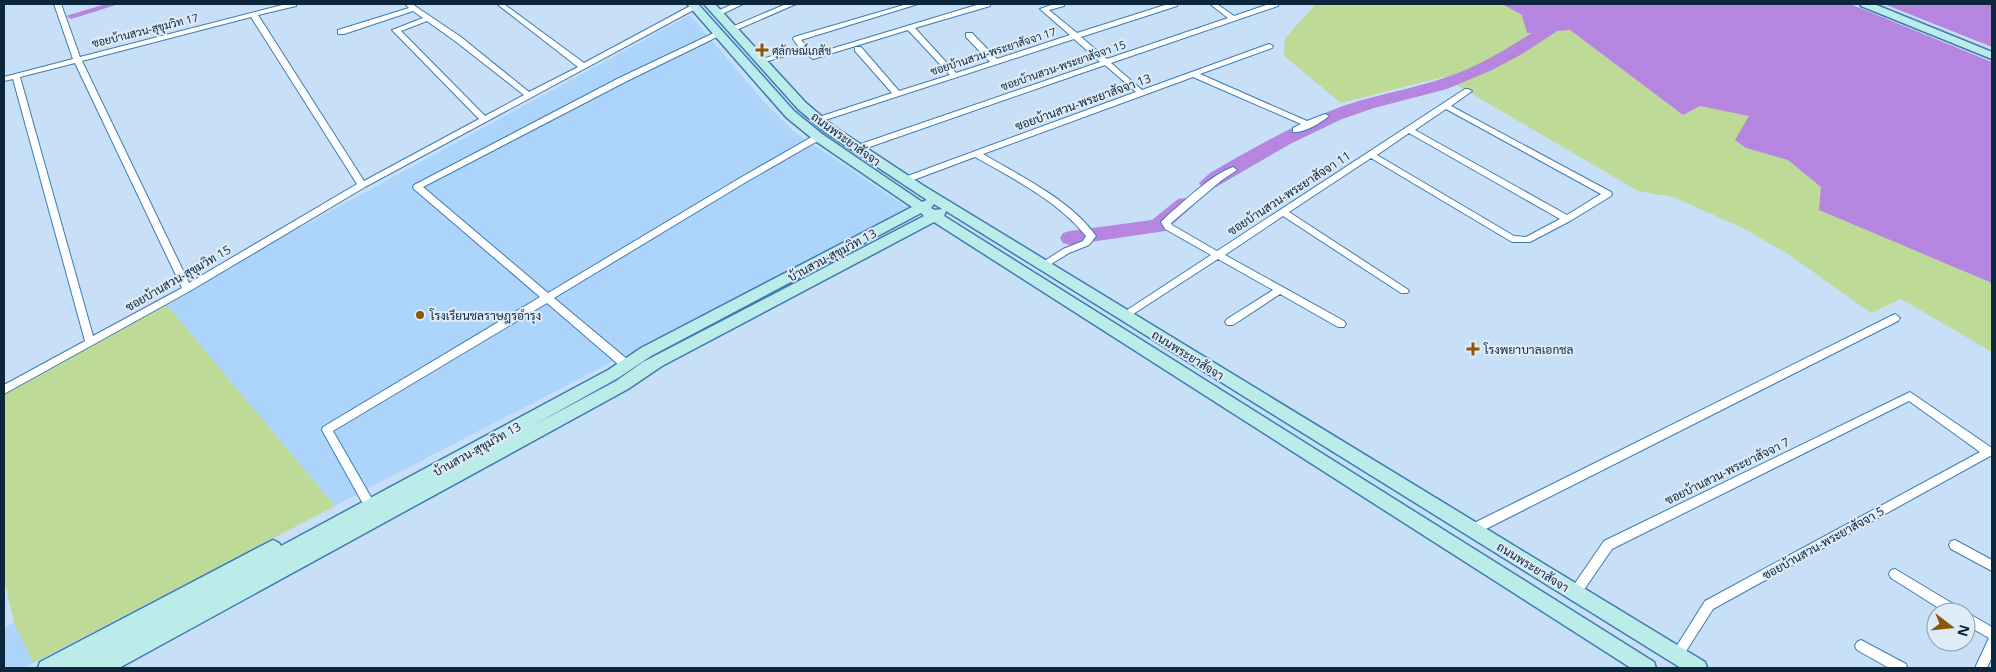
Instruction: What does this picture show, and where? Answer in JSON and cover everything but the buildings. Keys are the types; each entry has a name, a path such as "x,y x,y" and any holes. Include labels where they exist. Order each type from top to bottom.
{"main road":[{"name":"ถนนพระยาสัจจา","path":"709,4 802,106 905,180 1698,668"},
{"path":"1865,4 1992,56"},
{"path":"1880,4 1992,49"},
{"name":"ถนนพระยาสัจจา","path":"693,6 790,114 818,137 928,212 1647,668"},
{"name":"บ้านสวน-สุขุมวิท 13","path":"928,212 936,200"},
{"name":"บ้านสวน-สุขุมวิท 13","path":"72,668 428,476 617,379 651,357 928,212 950,209"},
{"path":"1110,328 1124,316"},
{"path":"46,668 623,362 651,357"},
{"path":"101,668 622,385 651,357"},
{"path":"1278,434 1296,421"},
{"path":"1450,543 1472,530"}],"street":[{"path":"57,4 77,59 187,289"},
{"name":"ซอยบ้านสวน-สุขุมวิท 17","path":"4,79 293,4"},
{"path":"500,4 582,66"},
{"path":"718,14 739,4"},
{"path":"731,29 792,4"},
{"path":"914,4 797,39 813,57 987,4"},
{"path":"1062,4 1044,9 1141,93"},
{"name":"ซอยบ้านสวน-พระยาสัจจา 17","path":"819,120 1174,4"},
{"path":"1213,4 1232,18"},
{"name":"ซอยบ้านสวน-พระยาสัจจา 15","path":"858,148 1275,4"},
{"path":"341,32 413,5 528,95"},
{"name":"ซอยบ้านสวน-สุขุมวิท 15","path":"4,390 187,289 362,185 693,6"},
{"path":"253,14 362,185"},
{"path":"428,18 396,30 484,118"},
{"path":"910,28 955,76"},
{"path":"623,362 417,187 622,80 719,34"},
{"path":"969,35 995,62"},
{"name":"ซอยบ้านสวน-พระยาสัจจา 13","path":"905,180 1269,46"},
{"path":"761,61 803,48"},
{"path":"858,49 898,95"},
{"path":"1194,74 1309,125"},
{"path":"16,76 90,342"},
{"name":"ซอยบ้านสวน-พระยาสัจจา 11","path":"1124,316 1468,91"},
{"path":"1371,155 1512,239 1527,240 1608,194 1446,106"},
{"path":"1296,130 1325,116"},
{"path":"1409,130 1567,219"},
{"path":"366,499 327,430 743,180 818,137"},
{"path":"976,154 1030,186 1085,227 1091,236 1086,243 1066,251 1043,266"},
{"path":"1233,170 1205,189 1171,217 1166,224 1341,324"},
{"path":"1283,212 1404,291"},
{"path":"1230,322 1280,290"},
{"path":"1472,530 1895,318"},
{"name":"ซอยบ้านสวน-พระยาสัจจา 5","path":"1677,655 1708,605 1989,452 1910,396"},
{"name":"ซอยบ้านสวน-พระยาสัจจา 7","path":"1575,593 1608,545 1910,396"},
{"path":"1955,545 1992,566"},
{"path":"1895,574 1940,602"},
{"path":"1976,624 1992,634"},
{"path":"1981,668 1992,643"},
{"path":"1861,646 1901,668"}],"shaded area":[{"path":"1502,4 1992,4 1992,283 1819,210 1821,187 1788,160 1746,148 1735,140 1749,116 1700,106 1683,115 1570,30 1527,33 1522,15"},
{"name":"โรงเรียนชลราษฎรอำรุง","path":"690,15 765,103 793,131 908,208 23,668 4,668 4,628 14,622 4,578 4,389"}],"green space":[{"path":"1316,4 1502,4 1543,24 1570,30 1683,115 1700,106 1750,116 1746,148 1788,160 1822,187 1820,210 1992,283 1992,352 1901,299 1871,313 1788,254 1743,228 1673,197 1638,191 1443,77 1341,103 1284,56 1285,38"},
{"path":"165,303 335,506 33,663 14,622 4,578 4,391"}],"pier":[{"path":"1850,4 1884,4 1992,47 1992,62"}],"waterway":[{"path":"71,16 115,4"},
{"path":"1209,183 1284,140 1335,115 1368,104 1441,85 1486,67 1588,4"},
{"path":"1070,238 1158,226 1185,204"}],"place":[{"name":"ศุลักษณ์เภสัช","path":"762,50"},
{"name":"โรงเรียนชลราษฎรอำรุง","path":"420,315"},
{"name":"โรงพยาบาลเอกชล","path":"1473,349"}]}
